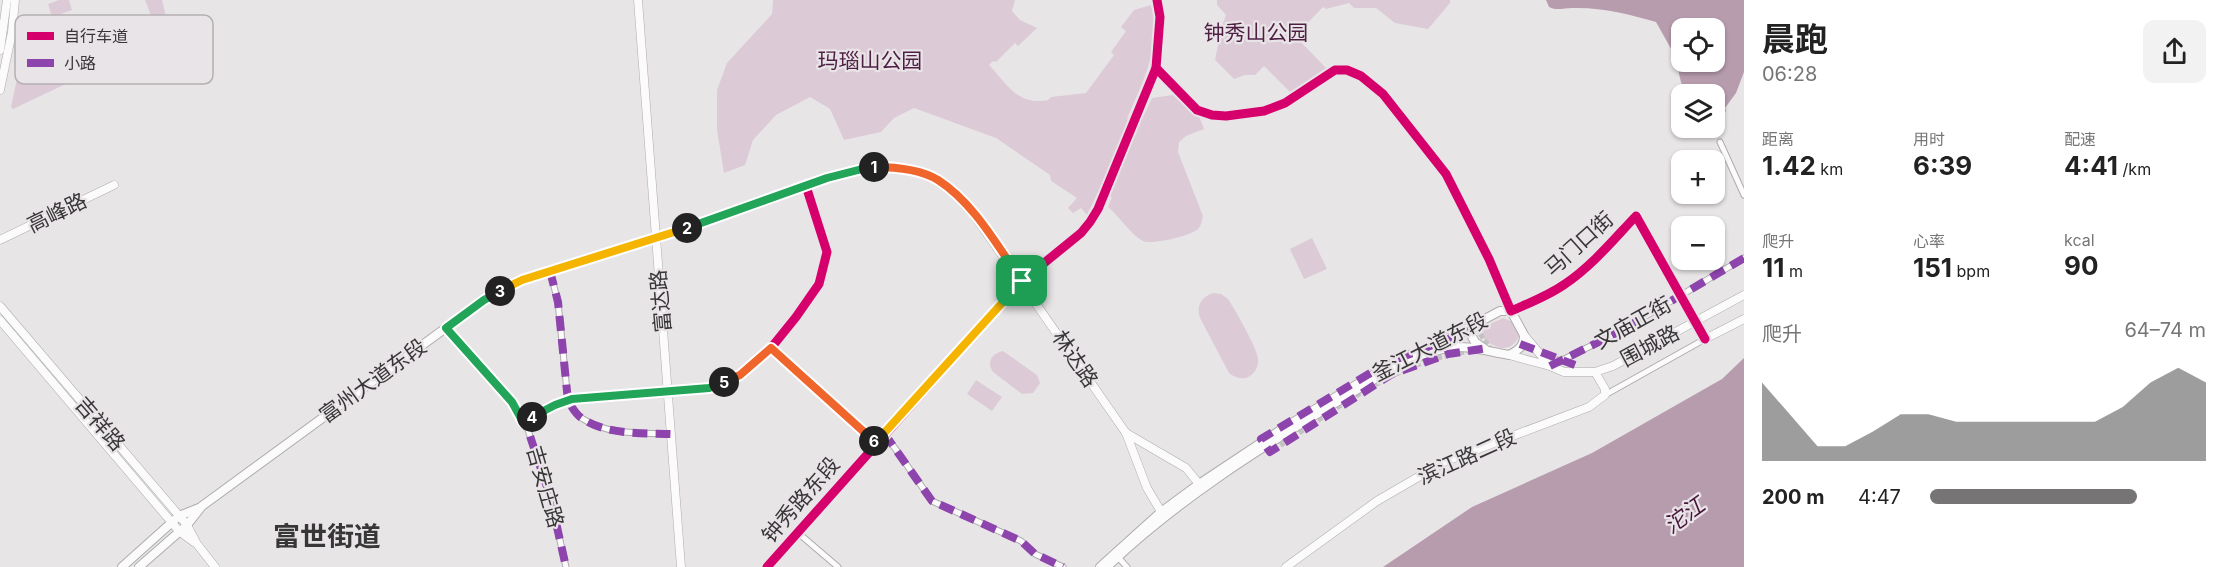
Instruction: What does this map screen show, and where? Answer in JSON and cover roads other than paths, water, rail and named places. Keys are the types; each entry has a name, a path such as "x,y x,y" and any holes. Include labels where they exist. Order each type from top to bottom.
{"main road":[{"path":"0,50 8,0"},
{"path":"0,90 12,32 15,0"},
{"name":"富达路","path":"638,0 681,567"},
{"path":"1134,120 1156,68 1160,17 1157,0"},
{"path":"1156,68 1197,110 1212,115 1226,116 1264,111 1285,103 1305,92 1335,70 1347,70 1361,76 1383,94 1446,174 1489,259 1511,311"},
{"name":"林达路","path":"656,238 806,186 866,168 887,167 914,171 937,180 956,195 974,215 1126,433"},
{"name":"高峰路","path":"0,240 114,184"},
{"name":"钟秀路东段","path":"766,567 1022,281 1086,228 1105,194"},
{"name":"富州大道东段","path":"202,506 484,300 522,280 656,238"},
{"name":"围城路","path":"1509,355 1564,372 1595,372 1613,366 1744,295"},
{"name":"吉祥路","path":"0,306 187,525 197,544 215,567"},
{"name":"釜江大道东段","path":"1100,567 1116,555 1163,514 1199,484 1285,427 1383,369 1500,311 1511,311 1524,335 1522,346 1509,355 1454,346 1390,370 1293,428 1163,514"},
{"path":"1706,339 1744,319"},
{"name":"吉祥路","path":"0,320 179,531 197,544"},
{"path":"1474,324 1470,333 1471,338 1489,352"},
{"path":"1524,335 1550,366"},
{"path":"1595,372 1605,389 1605,395"},
{"name":"滨江路二段","path":"1286,567 1377,501 1444,462 1588,407 1605,395"},
{"path":"1126,433 1186,468 1199,484"},
{"path":"1126,433 1147,488 1163,514"},
{"path":"122,567 179,516 202,506"},
{"path":"139,567 187,525 202,506"},
{"name":"釜江大道东段","path":"1107,567 1116,555"}],"street":[{"path":"1720,142 1744,195"},
{"path":"523,422 568,400 709,388 740,375 771,348 819,284 827,252 806,186"},
{"name":"马门口街","path":"1511,311 1542,298 1566,284 1590,264 1636,216 1680,296"},
{"name":"文庙正街","path":"1550,366 1617,333 1744,258"},
{"path":"549,271 558,302 568,400 582,419 602,427 634,433 671,434"},
{"path":"1605,395 1706,339 1680,296"},
{"name":"吉安庄路","path":"446,328 512,402 523,422 550,496 566,567"},
{"path":"771,348 876,442"},
{"path":"884,433 932,501 1021,541 1035,554 1062,567"},
{"path":"797,532 838,567"},
{"path":"1116,555 1127,567"}],"water":[{"path":"1546,0 1744,0 1744,72 1736,93 1725,108 1725,84 1682,84 1678,72 1725,72 1725,18 1671,18 1671,49 1656,22 1604,10 1552,8"},
{"name":"沱江","path":"1744,358 1744,567 1383,567 1472,507 1592,453 1722,379"}],"tunnel":[{"path":"1105,194 1134,120"},
{"path":"1476,328 1490,348"},
{"path":"1521,345 1575,365"},
{"path":"1264,444 1270,452 1366,390 1416,365 1471,351"}],"district":[{"name":"富世街道","path":"327,537"}],"park label":[{"name":"钟秀山公园","path":"1256,33"},
{"name":"玛瑙山公园","path":"870,61"}]}
